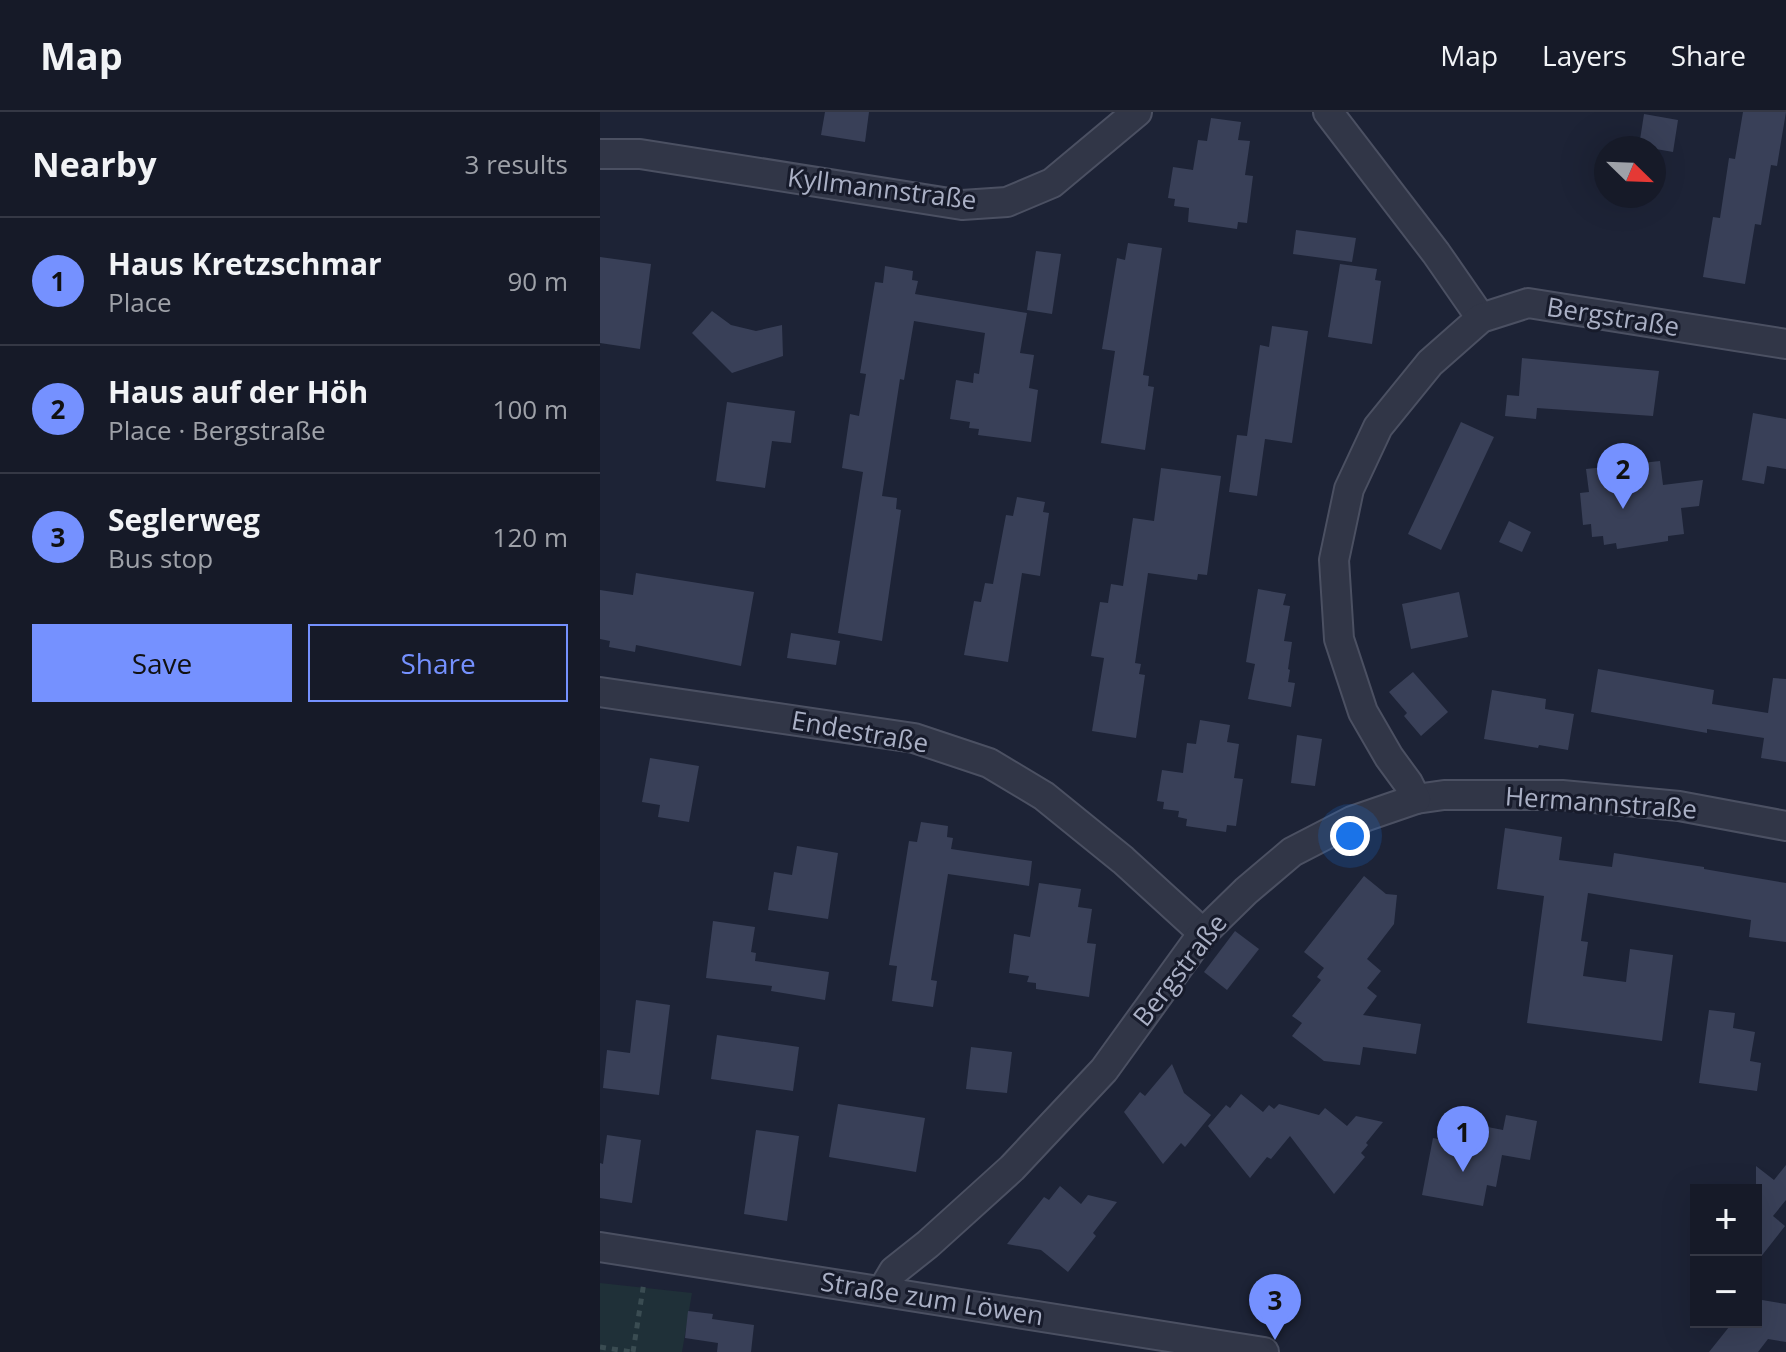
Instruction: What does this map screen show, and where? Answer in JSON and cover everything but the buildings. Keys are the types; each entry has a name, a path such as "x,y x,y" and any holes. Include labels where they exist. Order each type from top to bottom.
{"street":[{"name":"Kyllmannstraße","path":"600,154 640,154 962,205 1007,202 1052,183 1137,112"},
{"path":"1328,112 1436,253 1481,318"},
{"name":"Bergstraße","path":"882,1291 894,1271 1012,1168 1104,1070 1203,933 1246,891 1292,852 1352,821 1416,799 1363,712 1339,639 1334,560 1349,489 1378,427 1430,363 1481,318 1528,303 1786,344"},
{"name":"Endestraße","path":"600,692 914,738 989,763 1044,796 1123,860 1203,933"},
{"name":"Hermannstraße","path":"1416,799 1444,795 1562,795 1679,806 1786,826"},
{"name":"Straße zum Löwen","path":"600,1247 1264,1352"}],"path":[{"path":"600,1347 632,1352 649,1255"}],"shaded area":[{"path":"600,1283 692,1293 682,1352 600,1352"}],"place":[{"name":"Haus auf der Höh","path":"1623,509"},
{"name":"Haus Kretzschmar","path":"1463,1172"},
{"name":"Seglerweg","path":"1275,1340"}]}
